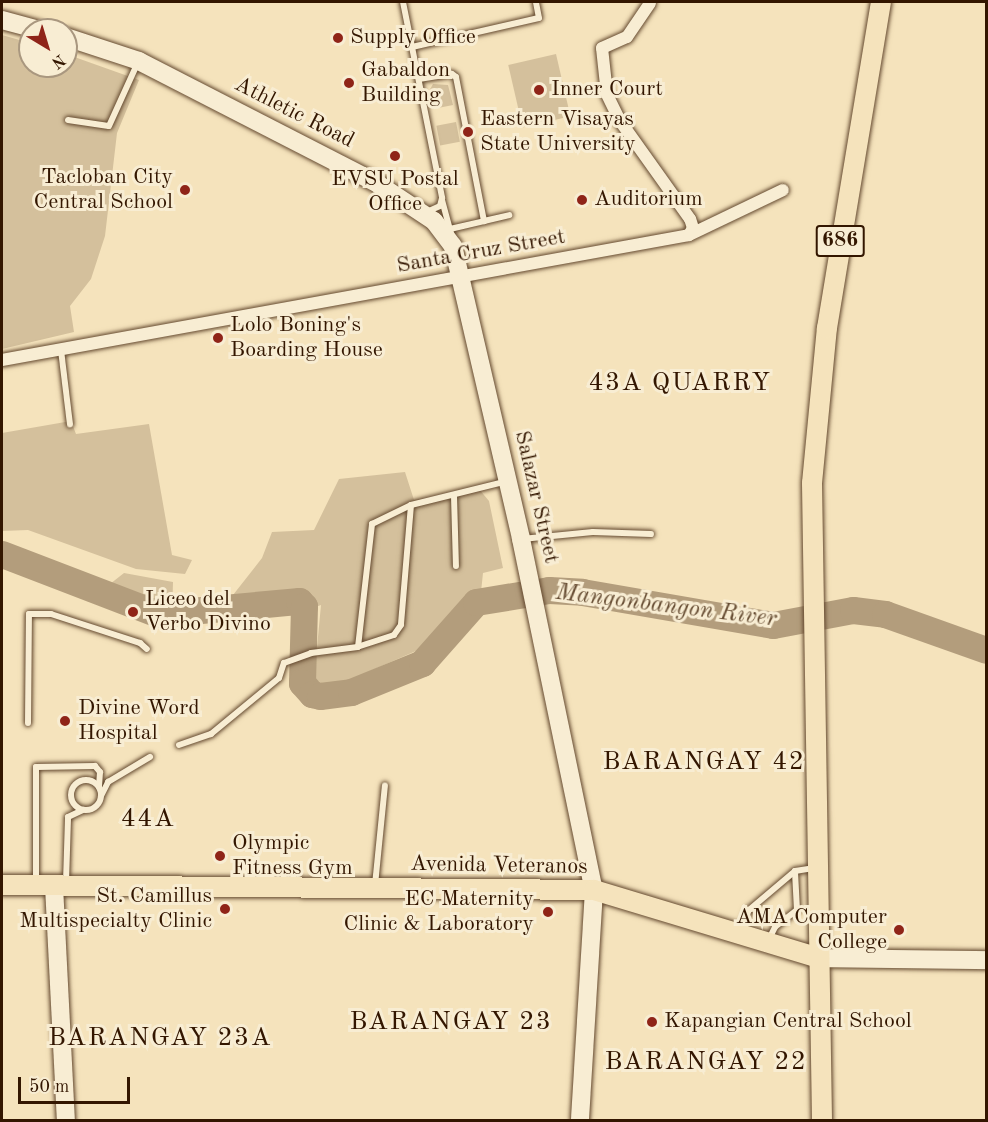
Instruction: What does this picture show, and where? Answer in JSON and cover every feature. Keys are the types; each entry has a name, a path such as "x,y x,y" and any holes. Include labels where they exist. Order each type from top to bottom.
{"main road":[{"name":"686","path":"822,1120 812,483 827,328 881,2"},
{"name":"Avenida Veteranos","path":"2,885 594,890 819,958"},
{"path":"797,952 813,971 820,993"}],"street":[{"path":"650,3 627,37 602,48 607,94 620,121 690,219 693,228 689,235"},
{"path":"2,20 18,24"},
{"name":"Athletic Road","path":"78,41 139,61 327,157 423,212 452,237 460,278"},
{"name":"Santa Cruz Street","path":"2,360 689,235 783,190"},
{"name":"Salazar Street","path":"460,278 529,573 535,613 594,890 580,1120"},
{"path":"52,886 66,1120"},
{"name":"Avenida Veteranos","path":"819,958 987,960"}],"lane":[{"path":"403,2 433,155 452,237 484,221 509,215"},
{"path":"412,47 539,18 536,2"},
{"path":"68,120 109,126 139,61"},
{"path":"418,80 452,74 457,79 484,221"},
{"path":"423,212 438,208 442,196"},
{"path":"61,349 70,424"},
{"path":"358,647 369,529 411,505 508,481"},
{"path":"454,496 456,566"},
{"path":"179,745 211,734 279,678 284,663 311,653 358,647 394,635 401,625 411,505"},
{"path":"521,539 593,532 651,534"},
{"path":"28,723 30,614 51,614 140,643 147,650"},
{"path":"52,886 68,817 93,808 108,783 150,756"},
{"path":"52,886 36,765 95,766 100,772 101,796"},
{"path":"83,810 72,801 74,786 87,780 99,787"},
{"path":"374,888 385,785"},
{"path":"739,934 749,910 795,871 818,867"},
{"path":"768,943 775,927 797,910 795,871"}],"shaded area":[{"path":"2,35 18,40 18,78 78,78 78,58 139,80 117,133 105,236 91,279 70,306 74,332 2,349"},
{"name":"Inner Court","path":"556,54 570,116 523,127 508,65"},
{"path":"433,84 448,85 453,105 433,109 429,91"},
{"path":"456,122 460,142 440,145 436,126"},
{"path":"71,421 76,434 149,424 172,555 192,560 185,574 136,569 28,530 2,531 2,433"},
{"path":"405,472 414,500 479,489 489,501 503,568 483,573 481,592 432,644 331,688 314,679 321,605 313,608 306,621 233,595 262,558 272,532 314,530 339,479"},
{"path":"50,561 110,584 124,573 173,582 172,617 161,620 147,609 107,593 60,581 50,569"}],"waterway":[{"name":"Mangonbangon River","path":"2,554 158,614 299,601 304,606 302,683 312,694 320,696 351,692 422,663 476,602 549,590 582,592 773,625 853,610 885,614 986,650"}],"place":[{"name":"Supply Office","path":"338,38"},
{"name":"Gabaldon Building","path":"349,83"},
{"name":"Inner Court","path":"539,90"},
{"name":"Eastern Visayas State University","path":"468,132"},
{"name":"EVSU Postal Office","path":"395,156"},
{"name":"Tacloban City Central School","path":"185,190"},
{"name":"Auditorium","path":"582,200"},
{"name":"Lolo Boning's Boarding House","path":"218,338"},
{"name":"Liceo del Verbo Divino","path":"133,612"},
{"name":"Divine Word Hospital","path":"65,721"},
{"name":"Olympic Fitness Gym","path":"220,856"},
{"name":"St. Camillus Multispecialty Clinic","path":"225,909"},
{"name":"EC Maternity Clinic & Laboratory","path":"548,912"},
{"name":"AMA Computer College","path":"899,930"},
{"name":"Kapangian Central School","path":"652,1022"}],"district":[{"name":"43A QUARRY","path":"680,384"},
{"name":"BARANGAY 42","path":"704,763"},
{"name":"44A","path":"148,820"},
{"name":"BARANGAY 23","path":"451,1023"},
{"name":"BARANGAY 23A","path":"160,1039"},
{"name":"BARANGAY 22","path":"706,1063"}]}
